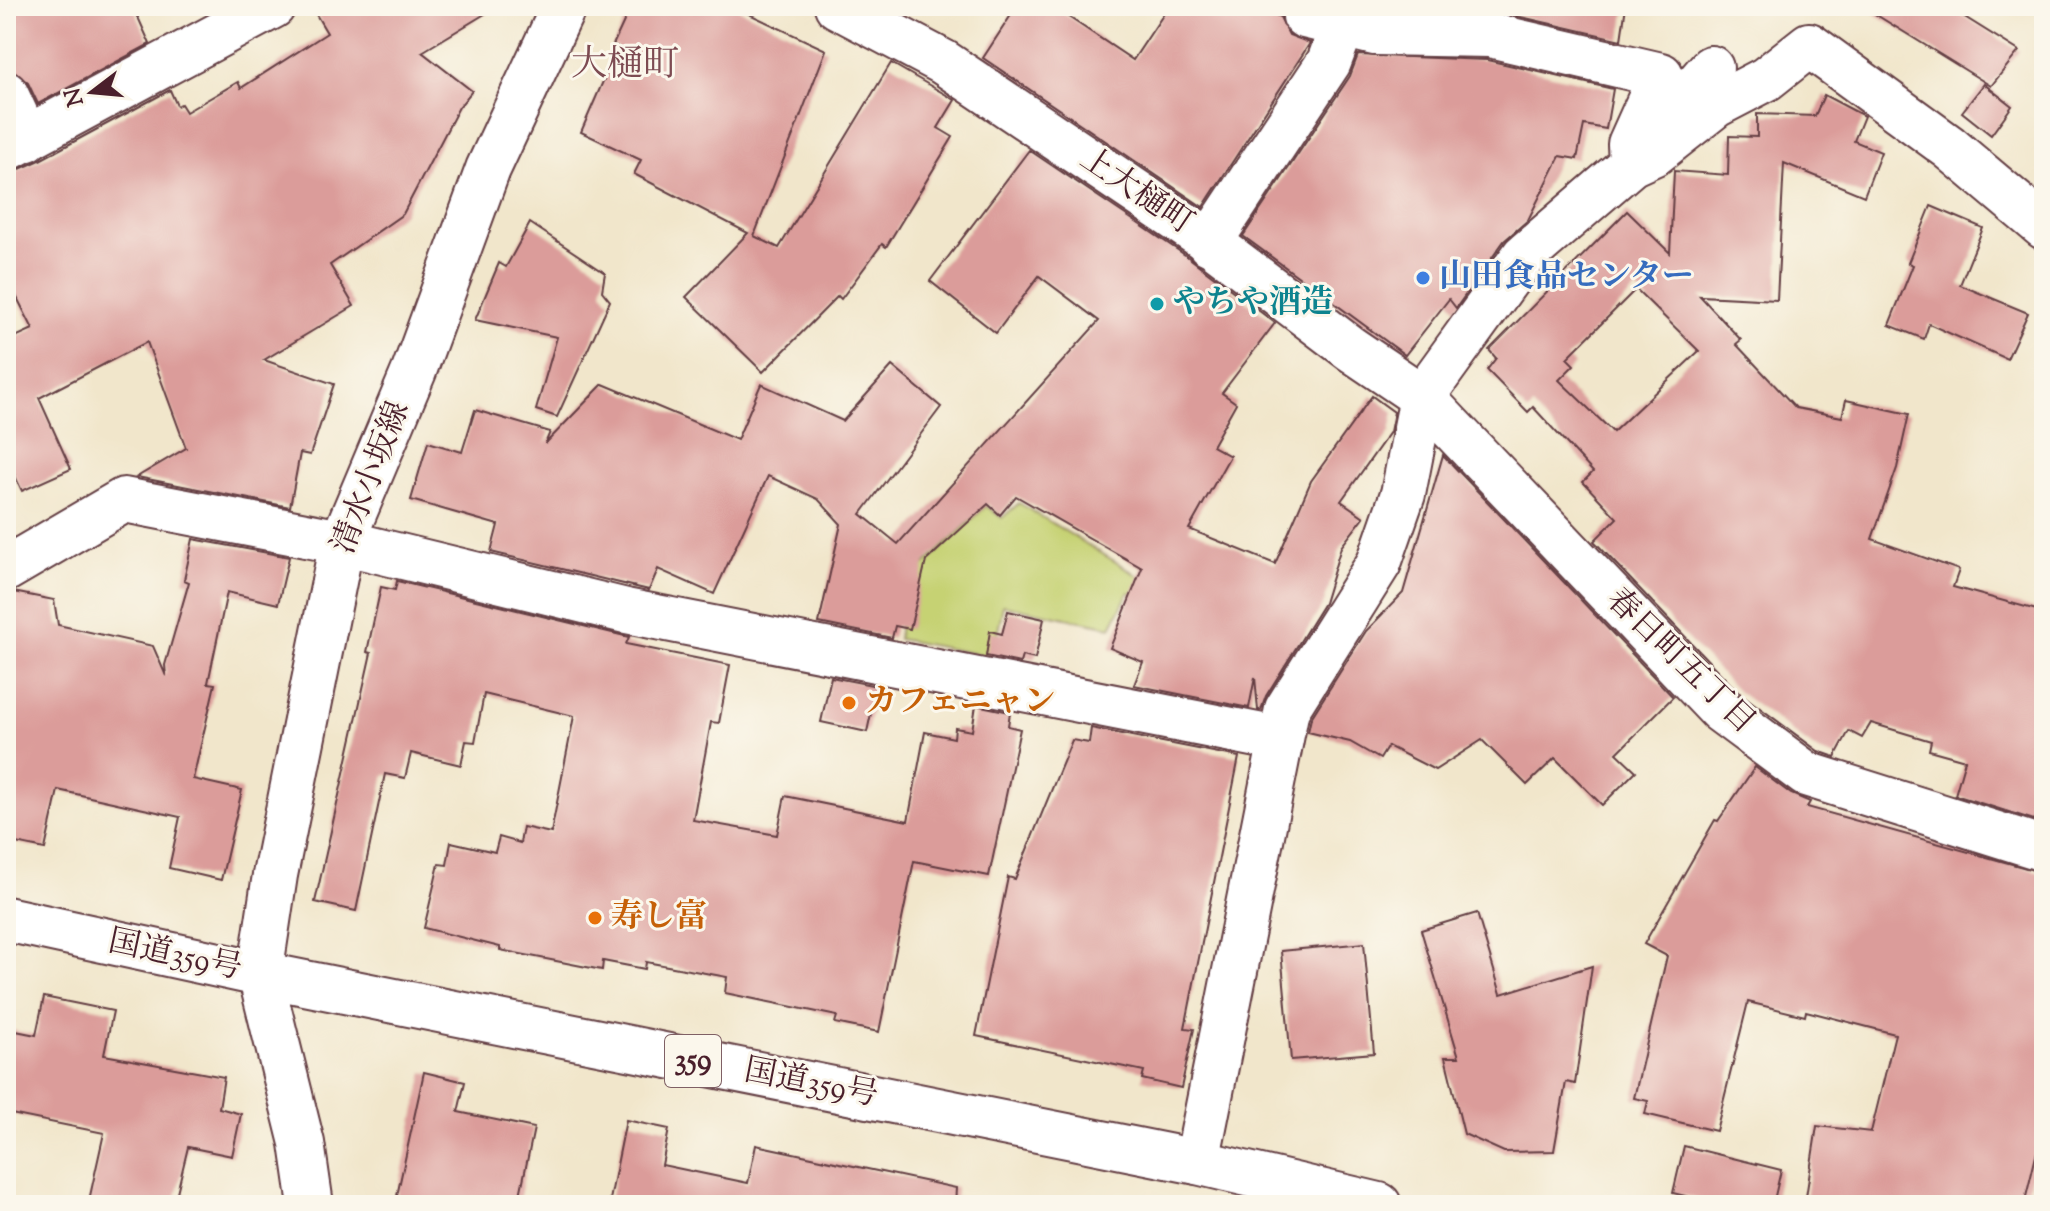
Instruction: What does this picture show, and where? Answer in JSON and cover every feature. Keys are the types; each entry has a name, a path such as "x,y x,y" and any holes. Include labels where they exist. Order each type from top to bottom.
{"main road":[{"path":"6,94 16,144 273,6"},
{"name":"清水小坂線","path":"260,974 275,875 342,542 414,371 488,169 564,6"},
{"name":"上大樋町","path":"837,6 943,62 1209,243 1351,349 1422,397"},
{"path":"1209,243 1329,62 1324,16 1375,33 1490,35 1661,75 1630,144 1638,161"},
{"path":"1197,1162 1278,739 1287,709 1379,563 1403,494 1422,397 1524,256 1638,161 1655,153 1716,105 1766,79 1809,45 1949,147 2044,227"},
{"path":"1638,161 1669,115 1711,68"},
{"name":"春日町五丁目","path":"1422,397 1720,710 1806,774 2044,849"},
{"path":"6,569 124,500 342,542 626,611 1278,739"},
{"name":"国道359号","path":"6,919 260,974 1197,1162 1379,1205"},
{"path":"260,974 302,1143 311,1205"}],"green space":[{"path":"1019,503 1139,576 1169,586 1161,606 1129,592 1111,627 1003,605 993,657 898,639 905,584 986,506 1002,518"}],"building":[{"path":"6,6 133,6 150,44 38,104 28,83 11,70 6,58"},
{"path":"311,6 498,6 422,52 472,91 459,107 403,214 330,265 354,306 264,360 334,384 310,455 300,453 290,507 137,477 186,448 147,342 39,398 71,469 22,491 6,457 6,328 11,339 33,329 6,276 6,175 170,90 177,106 181,104 186,112 238,82 241,88 327,33"},
{"path":"631,6 732,6 826,50 754,236 779,248 891,63 955,100 938,128 953,137 886,247 882,244 841,299 838,296 763,372 686,297 748,233 634,174 641,160 581,132 618,47 613,45"},
{"path":"1017,6 1052,6 1133,60 1169,6 1259,6 1280,17 1289,35 1310,43 1203,207 983,58"},
{"path":"1375,6 1626,6 1621,40 1495,11"},
{"path":"1862,6 1947,6 2019,51 1991,86"},
{"path":"1358,55 1487,60 1613,89 1606,129 1584,125 1577,159 1560,156 1528,220 1504,241 1456,308 1449,299 1405,355 1243,236 1350,76"},
{"path":"1984,84 2012,106 1991,135 1962,112"},
{"path":"1824,95 1864,116 1854,141 1881,152 1864,196 1784,163 1777,300 1700,296 1741,340 1736,344 1796,408 1842,417 1846,400 1909,414 1897,468 1872,539 1959,570 1953,587 2044,612 2044,823 1955,795 1965,760 1929,750 1931,741 1871,723 1862,738 1849,731 1835,757 1818,751 1737,691 1594,541 1617,518 1583,482 1593,472 1533,407 1528,412 1487,370 1496,358 1489,350 1627,211 1670,253 1674,171 1728,175 1729,136 1757,137 1757,114 1815,116","holes":["1636,289 1699,351 1613,432 1559,380 1574,365 1567,358"]},
{"path":"1029,150 1188,257 1275,323 1222,393 1236,403 1212,446 1230,456 1189,529 1275,564 1311,481 1372,396 1394,412 1390,432 1341,501 1364,517 1341,547 1324,603 1266,696 1261,710 1258,710 1255,677 1249,708 1134,685 1143,662 1110,648 1142,568 1016,496 1000,515 988,504 926,561 910,629 895,626 892,638 819,623 841,524 818,499 768,476 714,594 658,569 649,590 491,552 498,525 411,500 428,442 462,452 475,410 550,432 545,444 603,384 737,440 761,384 843,421 892,366 941,407 861,514 898,544 1099,321 1039,276 996,333 930,281"},
{"path":"1931,206 1983,228 1960,285 2028,313 2007,359 1929,324 1924,339 1889,325 1913,265 1908,263"},
{"path":"530,223 605,273 602,291 610,301 557,417 536,410 557,337 475,320 499,263 506,267"},
{"path":"1443,455 1673,697 1617,753 1636,771 1602,805 1555,758 1527,785 1482,740 1435,770 1388,746 1380,759 1350,742 1308,732 1311,718 1366,631 1403,593"},
{"path":"193,539 289,557 278,604 227,592 208,683 215,684 193,779 242,790 221,880 169,868 180,817 58,790 45,849 6,841 6,633 13,592 54,600 58,625 153,646 166,676 165,665 189,582 184,580"},
{"path":"397,581 629,637 626,644 730,665 719,723 711,722 693,820 777,835 785,796 908,821 925,732 954,738 955,728 972,731 976,705 1010,712 1008,726 1020,729 989,876 914,861 879,1032 835,1023 837,1016 725,993 727,977 646,962 645,969 603,961 602,970 500,950 500,947 424,928 439,864 447,865 451,842 495,852 499,837 520,843 523,827 551,833 574,716 484,694 475,742 466,741 461,765 411,753 405,778 385,774 356,911 315,902 371,653 367,652 381,587 395,590"},
{"path":"1008,611 1044,619 1035,659 1022,656 1020,663 986,656 990,631 1002,634"},
{"name":"カフェニャン","path":"831,677 877,686 867,732 821,722"},
{"path":"1091,728 1239,757 1185,1028 1194,1029 1181,1088 1142,1079 1144,1071 976,1036 1008,877 1015,879 1072,740 1089,743"},
{"path":"1755,767 1791,794 1810,802 1807,807 2044,873 2044,1123 2024,1205 1868,1205 1806,1197 1817,1126 1871,1132 1895,1034 1806,1011 1805,1016 1748,1002 1716,1131 1645,1114 1648,1101 1634,1098 1667,956 1644,944 1715,820 1718,821"},
{"path":"1477,913 1501,994 1592,966 1575,1084 1566,1082 1554,1151 1504,1152 1464,1134 1445,1057 1459,1057 1421,930"},
{"path":"1364,943 1374,1053 1291,1060 1281,951"},
{"path":"44,997 113,1011 104,1055 224,1077 219,1108 241,1114 232,1156 188,1147 174,1205 88,1205 104,1133 6,1113 6,1029 36,1035"},
{"path":"424,1072 465,1082 458,1112 534,1128 518,1205 395,1205"},
{"path":"626,1120 669,1129 662,1165 748,1183 756,1145 956,1188 955,1205 609,1205"},
{"path":"1684,1146 1781,1170 1773,1205 1722,1205 1673,1193"}],"place":[{"name":"山田食品センター","path":"1423,278"},
{"name":"やちや酒造","path":"1157,304"},
{"name":"カフェニャン","path":"849,703"},
{"name":"寿し富","path":"595,918"}],"district":[{"name":"大樋町","path":"625,66"}]}
